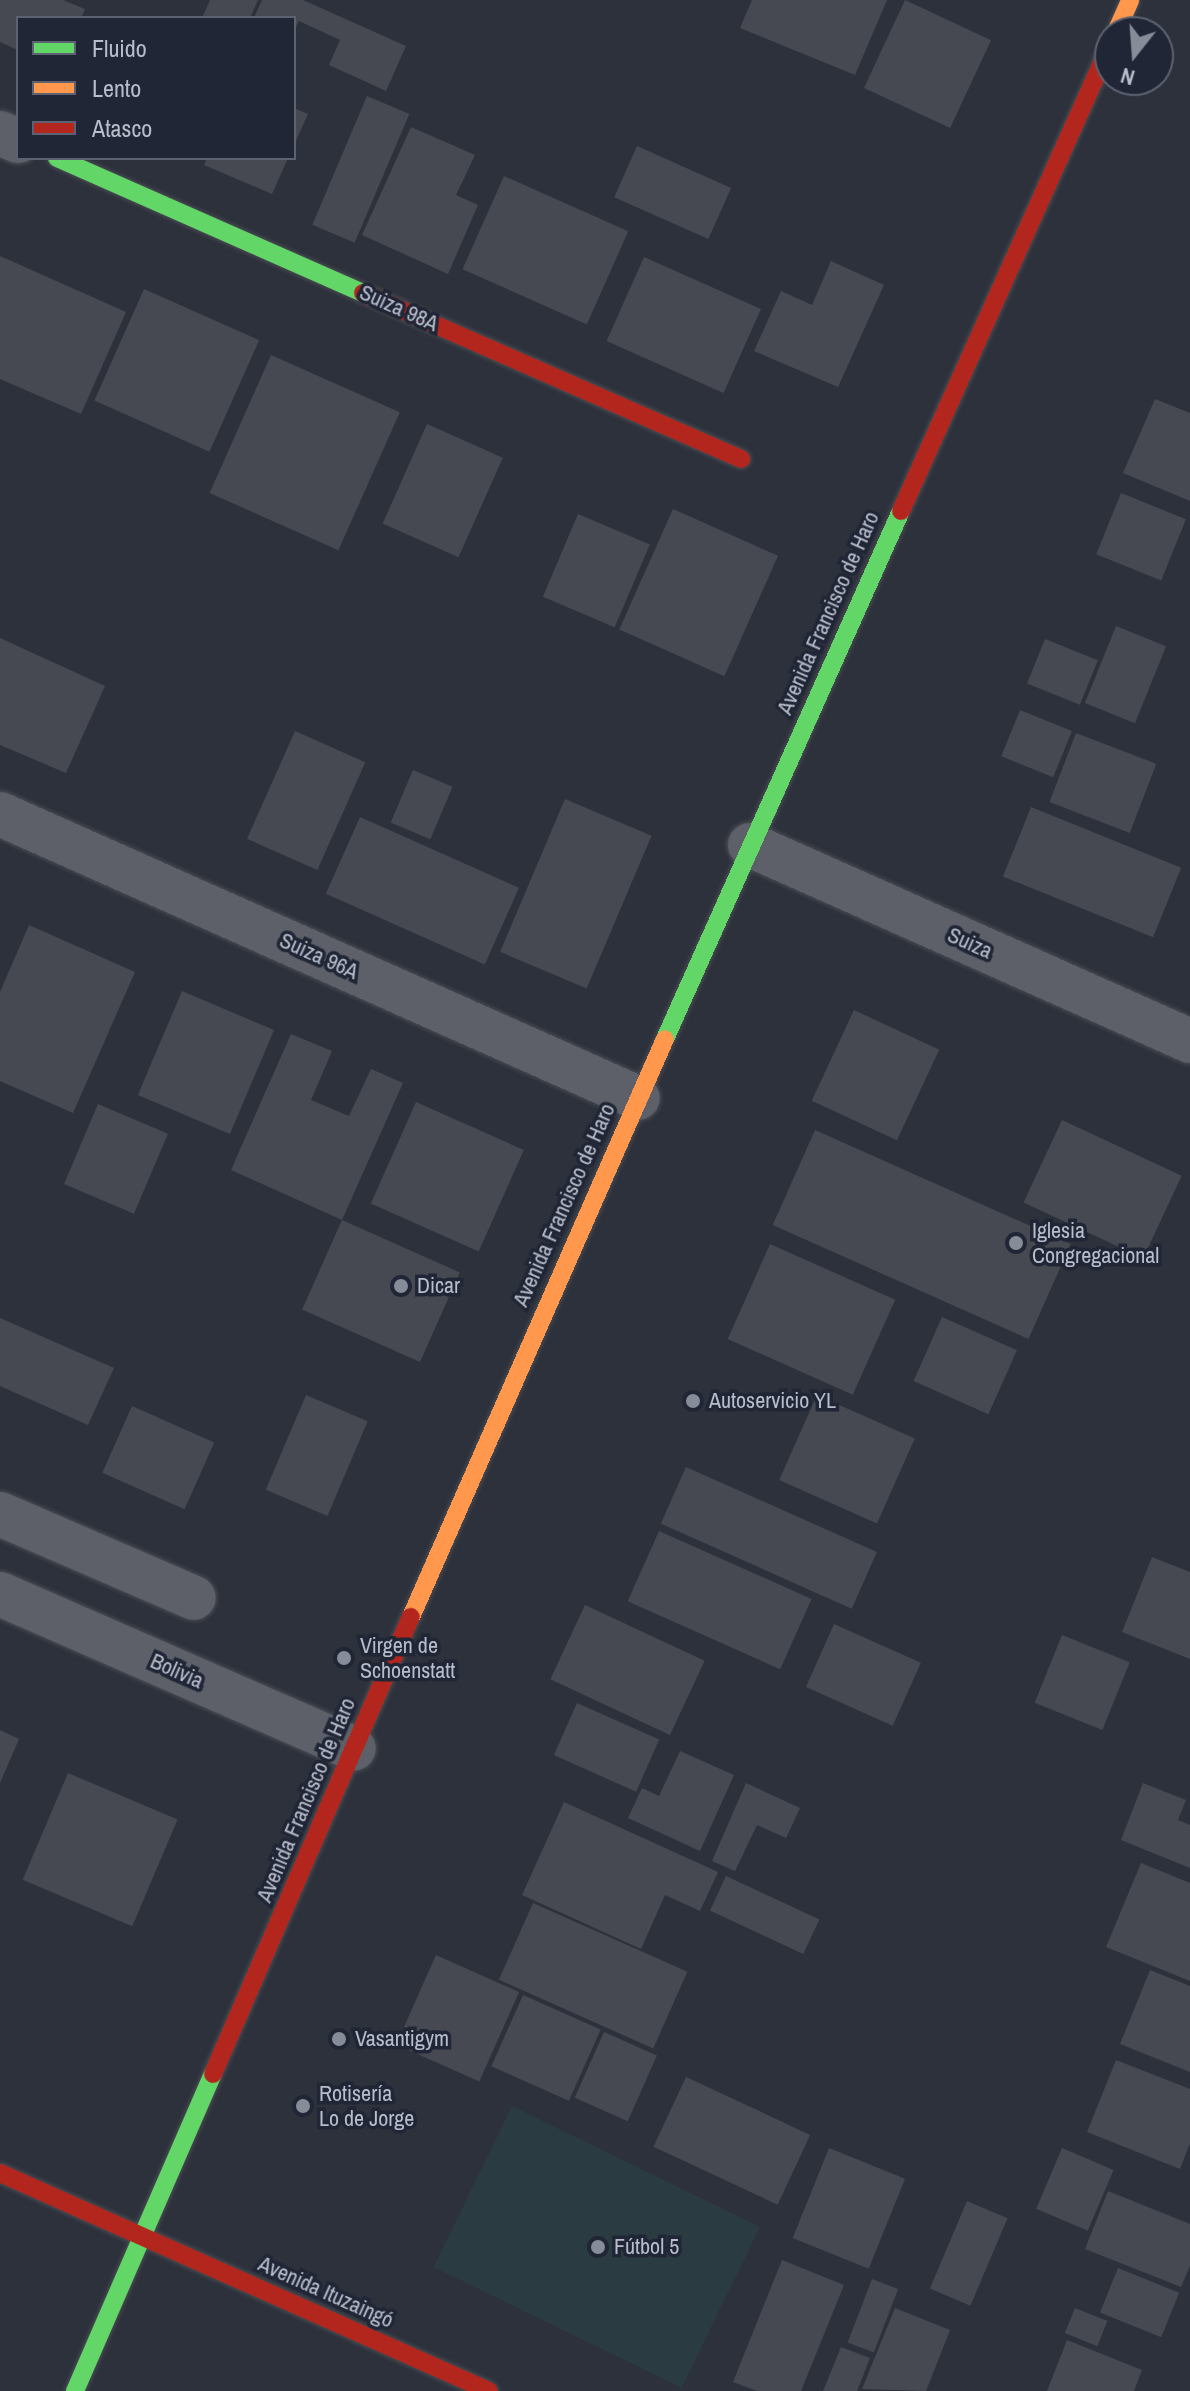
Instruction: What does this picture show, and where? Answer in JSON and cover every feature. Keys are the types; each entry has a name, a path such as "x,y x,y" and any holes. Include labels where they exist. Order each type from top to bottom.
{"main road":[{"name":"Avenida Francisco de Haro","path":"75,2391 638,1098 1094,81"},
{"name":"Suiza 98A","path":"62,160 741,459"},
{"name":"Avenida Ituzaingó","path":"0,2173 489,2391"}],"street":[{"name":"Suiza 96A","path":"0,814 638,1098"},
{"name":"Suiza","path":"750,845 1190,1041"},
{"path":"0,1514 194,1598"},
{"name":"Bolivia","path":"0,1594 354,1749"}],"shaded area":[{"name":"Fútbol 5","path":"512,2106 760,2227 682,2388 434,2267"}],"building":[{"path":"0,0 63,0 85,9 82,16 16,16 16,49 0,42"},
{"path":"210,0 258,0 251,16 203,16"},
{"path":"262,0 303,0 406,46 386,91 329,65 340,40 299,21 296,27 296,16 255,16"},
{"path":"752,0 887,0 855,75 740,28"},
{"path":"905,0 991,40 950,128 864,88"},
{"path":"367,96 409,114 355,243 312,225"},
{"path":"296,109 308,114 296,141"},
{"path":"411,127 475,155 456,195 478,205 448,274 362,235"},
{"path":"637,146 731,188 708,239 614,197"},
{"path":"206,160 287,160 272,194 204,165"},
{"path":"504,176 628,231 587,324 463,269"},
{"path":"0,256 126,312 81,414 0,379"},
{"path":"644,257 761,309 724,393 607,341"},
{"path":"831,261 884,285 838,387 754,351 781,291 812,305"},
{"path":"144,289 259,340 209,452 94,400"},
{"path":"271,355 400,412 338,550 210,493"},
{"path":"1155,399 1190,413 1190,501 1123,473"},
{"path":"427,424 503,458 458,557 383,524"},
{"path":"1121,493 1186,519 1161,580 1096,554"},
{"path":"673,509 778,556 724,676 619,630"},
{"path":"578,514 650,544 615,627 543,597"},
{"path":"1116,626 1166,646 1135,723 1085,703"},
{"path":"0,638 105,686 66,773 0,745"},
{"path":"1045,639 1098,660 1080,705 1027,684"},
{"path":"1020,710 1072,731 1053,777 1001,756"},
{"path":"295,731 365,762 317,870 247,839"},
{"path":"1076,733 1156,764 1130,833 1049,802"},
{"path":"413,770 453,787 430,839 391,822"},
{"path":"565,799 652,836 587,989 500,952"},
{"path":"1031,807 1181,868 1153,937 1003,877"},
{"path":"360,817 519,888 485,965 326,894"},
{"path":"29,925 135,972 73,1113 0,1081 0,992"},
{"path":"182,991 274,1030 230,1134 138,1095"},
{"path":"854,1010 939,1050 897,1140 812,1101"},
{"path":"291,1034 332,1051 311,1100 349,1116 371,1069 403,1083 342,1220 231,1170"},
{"path":"416,1102 524,1150 479,1251 371,1203"},
{"path":"98,1104 168,1134 134,1214 64,1184"},
{"path":"1062,1120 1182,1176 1143,1258 1024,1202"},
{"path":"815,1130 1071,1244 1028,1339 773,1225"},
{"path":"342,1220 460,1272 420,1362 302,1310"},
{"path":"770,1244 895,1300 853,1395 728,1339"},
{"path":"942,1317 1017,1350 988,1414 914,1381"},
{"path":"0,1318 114,1368 88,1425 0,1386"},
{"path":"306,1395 368,1421 327,1516 266,1490"},
{"path":"817,1395 915,1439 877,1523 779,1480"},
{"path":"132,1406 214,1443 185,1509 102,1473"},
{"path":"686,1467 877,1552 852,1609 661,1524"},
{"path":"659,1531 812,1599 780,1669 628,1601"},
{"path":"1152,1557 1190,1572 1190,1659 1122,1632"},
{"path":"585,1605 705,1661 670,1735 550,1679"},
{"path":"834,1624 921,1663 893,1726 806,1687"},
{"path":"1062,1635 1130,1662 1102,1730 1035,1703"},
{"path":"577,1703 659,1740 636,1792 554,1755"},
{"path":"0,1730 19,1739 0,1783"},
{"path":"680,1751 734,1775 700,1851 628,1818 642,1788 659,1796"},
{"path":"68,1773 178,1819 132,1926 23,1880"},
{"path":"746,1783 800,1808 786,1838 757,1825 735,1871 712,1861"},
{"path":"1143,1783 1186,1800 1178,1820 1190,1825 1190,1868 1121,1840"},
{"path":"564,1802 718,1872 700,1911 665,1895 641,1949 522,1895"},
{"path":"1141,1863 1190,1883 1190,1981 1106,1947"},
{"path":"726,1876 819,1920 803,1954 710,1910"},
{"path":"533,1903 687,1972 653,2048 499,1980"},
{"path":"436,1955 519,1992 479,2082 396,2045"},
{"path":"1150,1970 1190,1986 1190,2072 1120,2044"},
{"path":"523,1995 601,2030 569,2101 491,2066"},
{"path":"604,2032 657,2056 628,2121 575,2098"},
{"path":"1116,2060 1190,2089 1190,2143 1180,2169 1087,2132"},
{"path":"686,2077 810,2135 778,2205 653,2147"},
{"path":"829,2148 905,2179 869,2269 793,2238"},
{"path":"1062,2148 1114,2170 1088,2231 1036,2209"},
{"path":"1108,2191 1190,2224 1190,2266 1181,2287 1085,2249"},
{"path":"967,2201 1008,2218 970,2306 930,2288"},
{"path":"782,2260 844,2285 801,2391 757,2391 733,2382"},
{"path":"1118,2268 1179,2293 1161,2337 1100,2313"},
{"path":"872,2279 898,2289 874,2353 848,2342"},
{"path":"895,2308 950,2330 926,2391 862,2389"},
{"path":"1075,2308 1107,2321 1097,2346 1065,2333"},
{"path":"1067,2340 1142,2370 1134,2391 1047,2391"},
{"path":"841,2347 870,2358 857,2391 823,2391"}],"traffic: fast":[{"path":"62,160 363,293"},
{"path":"665,1039 901,511"},
{"path":"75,2391 213,2074"}],"traffic: slow":[{"path":"1123,16 1130,0"},
{"path":"411,1617 665,1039"}],"traffic: jam":[{"path":"901,511 1094,81"},
{"path":"363,293 741,459"},
{"path":"213,2074 411,1617"},
{"path":"0,2173 489,2391"}],"place":[{"name":"Iglesia Congregacional","path":"1016,1243"},
{"name":"Dicar","path":"401,1286"},
{"name":"Autoservicio YL","path":"693,1401"},
{"name":"Virgen de Schoenstatt","path":"344,1658"},
{"name":"Vasantigym","path":"339,2039"},
{"name":"Rotisería Lo de Jorge","path":"303,2106"},
{"name":"Fútbol 5","path":"598,2247"}]}
